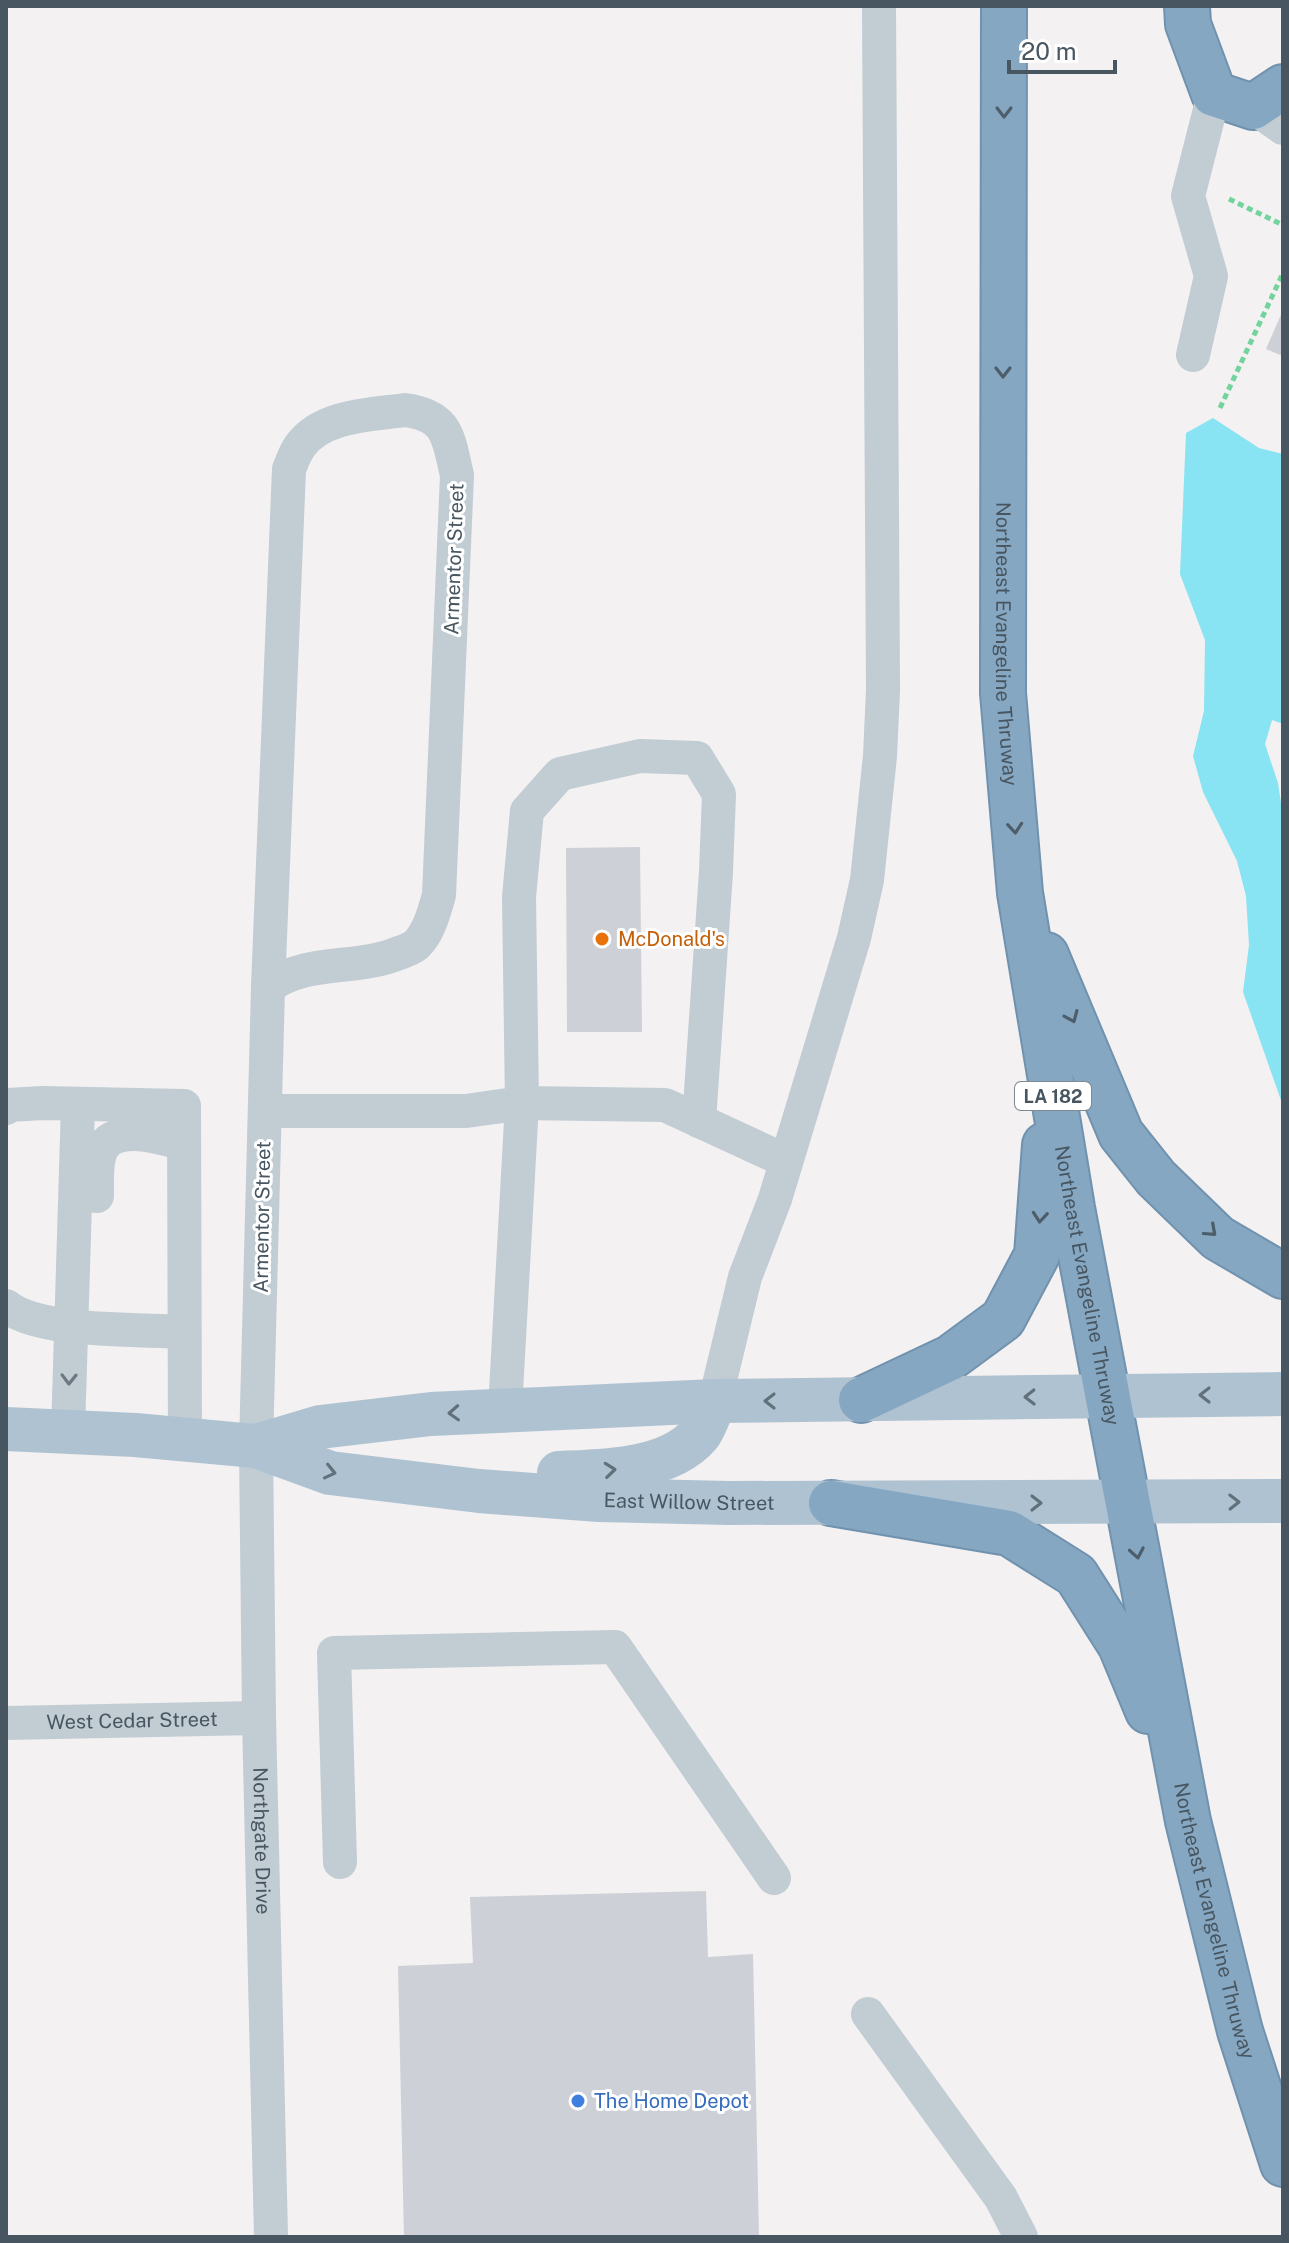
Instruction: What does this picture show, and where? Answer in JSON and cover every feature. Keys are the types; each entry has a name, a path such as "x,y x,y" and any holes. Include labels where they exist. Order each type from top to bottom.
{"highway":[{"name":"Northeast Evangeline Thruway","path":"1004,6 1003,693 1020,893 1050,1083 1184,1797 1232,2002 1283,2164"},
{"path":"1187,6 1188,24 1258,104"},
{"path":"1020,893 1121,1134 1156,1178 1218,1238 1283,1276"},
{"path":"861,1400 950,1358 1003,1319 1037,1255 1050,1083"},
{"path":"831,1503 1009,1533 1076,1575 1121,1646 1184,1797"}],"main road":[{"name":"East Willow Street","path":"256,1446 320,1427 431,1414 505,1410 715,1401 1283,1394"},
{"path":"479,1491 552,1474 618,1470 673,1455 700,1434 715,1401"},
{"name":"East Willow Street","path":"6,1429 256,1446 330,1473 479,1491 599,1500 831,1503 1283,1501"}],"street":[{"path":"715,1401 745,1277 786,1161 854,938 867,880 880,756 883,690 879,6"},
{"path":"1193,355 1211,276 1188,196 1258,104"},
{"name":"Armentor Street","path":"256,1446 268,987 289,469 301,444 324,428 352,417 405,410 420,412 442,425 457,475 439,895 429,926 414,948 374,962 304,969 280,978 268,987"},
{"path":"505,1410 522,1103 519,897 527,811 560,774 640,756 697,758 719,794 699,1121"},
{"path":"6,1108 8,1105 43,1103 184,1106 185,1440"},
{"path":"265,1111 466,1111 522,1103 665,1105 786,1161"},
{"path":"68,1431 78,1105"},
{"path":"72,1312 92,1272 99,1154 110,1141 128,1134 145,1133 184,1144"},
{"path":"6,1306 18,1316 72,1312 184,1332"},
{"name":"Northgate Drive","path":"256,1446 271,2237"},
{"path":"340,1862 334,1653 615,1647 774,1878"},
{"name":"West Cedar Street","path":"6,1723 259,1718"},
{"path":"868,2014 1001,2198 1021,2237"}],"path":[{"path":"1229,199 1283,225"},
{"path":"1220,408 1283,273"}],"water":[{"path":"1213,418 1259,448 1283,454 1283,724 1272,720 1265,744 1278,783 1283,816 1283,1106 1243,992 1249,945 1246,896 1237,861 1203,792 1193,756 1204,711 1205,640 1180,574 1186,433"}],"building":[{"path":"1283,310 1283,356 1266,349"},
{"path":"640,847 642,1032 567,1032 566,848"},
{"name":"The Home Depot","path":"706,1891 708,1957 753,1954 759,2237 404,2237 398,1966 473,1963 470,1897"}],"place":[{"name":"McDonald's","path":"602,939"},
{"name":"The Home Depot","path":"578,2101"}]}
